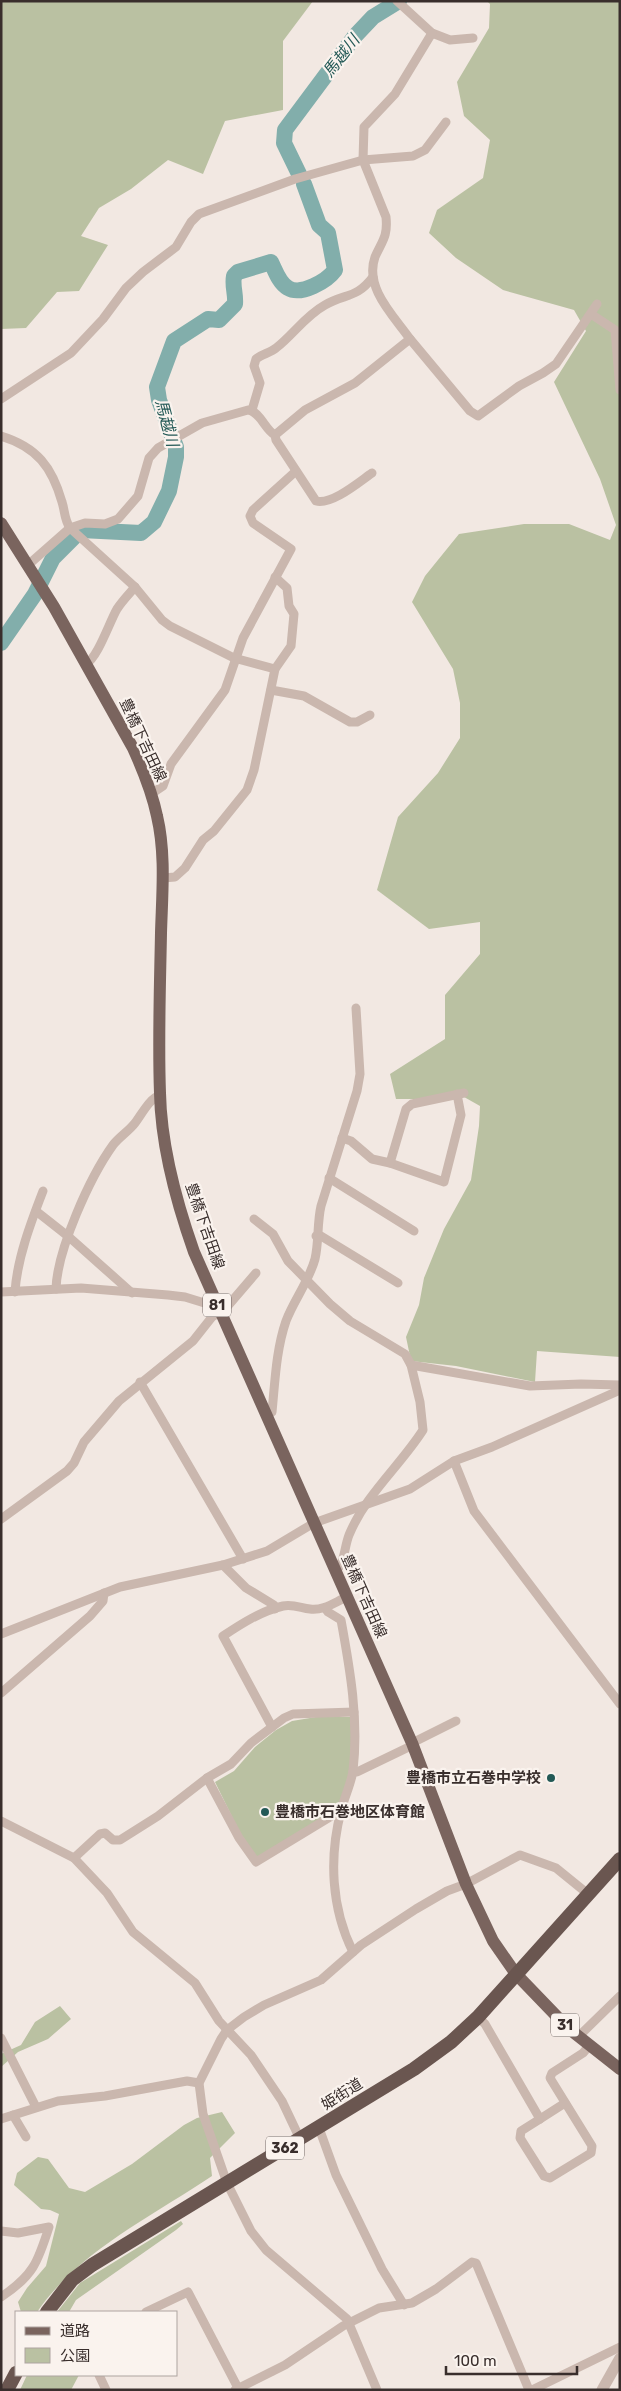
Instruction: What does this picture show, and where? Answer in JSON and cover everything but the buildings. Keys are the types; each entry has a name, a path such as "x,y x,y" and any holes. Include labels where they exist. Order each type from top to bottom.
{"highway":[{"name":"姫街道","path":"48,2311 72,2280 319,2128 451,2042 478,2017 620,1859"},
{"path":"7,2390 15,2374"}],"main road":[{"name":"豊橋下吉田線","path":"1,523 54,607 133,748 151,794 161,837 163,878 159,996 160,1095 172,1179 182,1221 218,1308 412,1744 466,1884 492,1941 516,1974"},
{"name":"31","path":"516,1974 578,2037 620,2069"}],"street":[{"path":"399,4 432,33 450,40 474,38"},
{"path":"432,33 395,94 364,127 364,160 386,217 387,226 386,238 375,259 374,287 410,339 470,411 478,416 518,386 556,364 597,304"},
{"path":"1,399 71,353 103,319 126,288 143,272 176,247 191,222 199,214 295,178 364,160 413,156 425,150 446,122"},
{"path":"252,410 260,383 254,366 256,359 273,350 315,311 326,304 354,295 374,277"},
{"path":"591,314 615,330 620,390"},
{"path":"275,435 305,410 355,383 410,339"},
{"path":"252,410 275,435 276,440 316,501 321,502 343,494 372,473"},
{"path":"29,566 86,523 105,524 118,518 138,496 153,452 202,423 252,410"},
{"path":"1,436 16,442 42,459 57,487 63,503 65,520 74,532 135,587 162,620 170,626 234,658 275,670"},
{"path":"151,794 164,786 171,764 225,690 234,658 275,576 291,549 253,523 250,516 253,510 296,471"},
{"path":"163,878 174,877 185,868 203,840 223,821 247,790 254,770 275,670 291,646 294,614 289,606 287,588 275,576"},
{"path":"86,664 95,655 103,634 119,605 135,587"},
{"path":"271,690 304,696 350,722 356,722 370,715"},
{"path":"266,1416 272,1412 278,1356 286,1321 306,1281 315,1257 317,1223 329,1178 357,1091 360,1074 356,1008"},
{"path":"342,1138 351,1141 372,1159 390,1163 444,1182 461,1115 460,1093 412,1104 406,1108 390,1163"},
{"path":"56,1290 69,1237 83,1201 112,1147 160,1095"},
{"path":"329,1178 414,1231"},
{"path":"15,1292 16,1282 36,1212 44,1191"},
{"path":"36,1212 69,1237 132,1293"},
{"path":"254,1219 273,1234 288,1261 306,1281 350,1321 405,1354 411,1365 420,1402 423,1430 364,1506 349,1535 341,1565 336,1571"},
{"path":"316,1236 321,1236 398,1283"},
{"path":"1,1519 67,1471 89,1436 119,1401 140,1382 186,1347 212,1318 218,1308 256,1274"},
{"path":"1,1292 81,1288 168,1295 218,1308"},
{"path":"411,1365 530,1386 620,1385"},
{"path":"140,1382 243,1559"},
{"path":"1,1634 104,1593 137,1582 223,1564 266,1551 314,1523 410,1489 454,1461 492,1447 620,1390"},
{"path":"454,1461 474,1511 620,1704"},
{"path":"223,1564 246,1588 274,1605 275,1609"},
{"path":"1,1693 90,1616 102,1600 104,1593"},
{"path":"272,1727 223,1636 250,1619 284,1606 297,1606 311,1610 325,1608 347,1597"},
{"path":"325,1608 340,1620 352,1683 354,1712 353,1771 340,1811 332,1869 336,1902 353,1952"},
{"path":"74,1858 100,1834 105,1833 113,1840 120,1840 158,1816 207,1778 231,1764 251,1743 293,1714 354,1712"},
{"path":"353,1771 357,1772 456,1721"},
{"path":"207,1778 239,1838 256,1862 340,1811"},
{"path":"1,1821 74,1858 107,1893 133,1932 195,1983 227,2030 250,2055 282,2101 300,2139"},
{"path":"377,2390 349,2323 257,2240 227,2183 203,2114 199,2082 227,2030 264,2005 329,1975 353,1952 416,1909 447,1891 466,1884 520,1855 556,1868 588,1894"},
{"path":"578,2037 620,1996"},
{"path":"478,2017 485,2024 540,2119"},
{"path":"1,2038 36,2107"},
{"path":"565,2103 521,2131 520,2138 544,2176 550,2178 591,2153 592,2146 550,2078 552,2073 583,2053 589,2046"},
{"path":"1,2119 58,2101 105,2096 179,2082 199,2082"},
{"path":"13,2115 26,2137"},
{"path":"319,2128 336,2175 382,2269 404,2305"},
{"path":"1,2231 18,2232 49,2227 36,2266 13,2289 1,2297"},
{"path":"148,2311 188,2292 237,2389 284,2365 349,2323 379,2308 404,2305 436,2289 472,2262 476,2264 530,2390 620,2347"},
{"path":"602,2390 620,2358"},
{"path":"99,2376 106,2390"}],"green space":[{"path":"1,1 313,1 283,41 283,110 225,121 203,174 168,160 131,189 99,208 81,236 108,245 79,291 57,292 26,328 1,329"},
{"path":"487,1 620,1 620,1357 537,1351 535,1382 456,1366 411,1361 406,1337 419,1305 424,1278 444,1229 471,1180 480,1106 457,1093 433,1099 396,1099 390,1074 445,1039 445,995 480,954 480,922 429,929 377,890 398,817 438,773 460,738 460,703 453,669 412,602 425,576 459,534 524,524 569,524 610,540 616,525 600,479 554,382 586,331 574,310 503,290 456,258 429,233 437,210 483,178 490,140 464,116 457,82 489,28 490,4"},
{"path":"316,1717 352,1717 350,1773 339,1808 257,1858 242,1837 215,1782 234,1771 255,1747 276,1730 292,1721"},
{"path":"60,2006 71,2019 48,2039 18,2052 1,2067 1,2054 21,2045 35,2022"},
{"path":"222,2112 235,2133 210,2158 212,2176 117,2236 95,2253 54,2290 38,2311 21,2311 18,2302 46,2266 59,2214 41,2209 14,2185 17,2173 38,2157 48,2159 69,2188 85,2192 132,2164 184,2125 197,2118"},
{"path":"181,2221 183,2224 76,2300 70,2311 58,2311 80,2283"},
{"path":"27,2376 78,2376 71,2390 20,2390"}],"waterway":[{"name":"馬越川","path":"299,174 284,143 285,130 355,36 373,17 399,1"},
{"name":"馬越川","path":"1,643 35,594 53,558 81,530 141,533 154,522 169,491 176,457 176,447 159,400 157,387 174,341 208,319 219,320 235,304 234,276 238,272 271,262 285,286 293,290 300,290 320,283 335,270 328,233 319,225 304,184"}],"place":[{"name":"豊橋市立石巻中学校","path":"551,1778"},
{"name":"豊橋市石巻地区体育館","path":"265,1812"}]}
